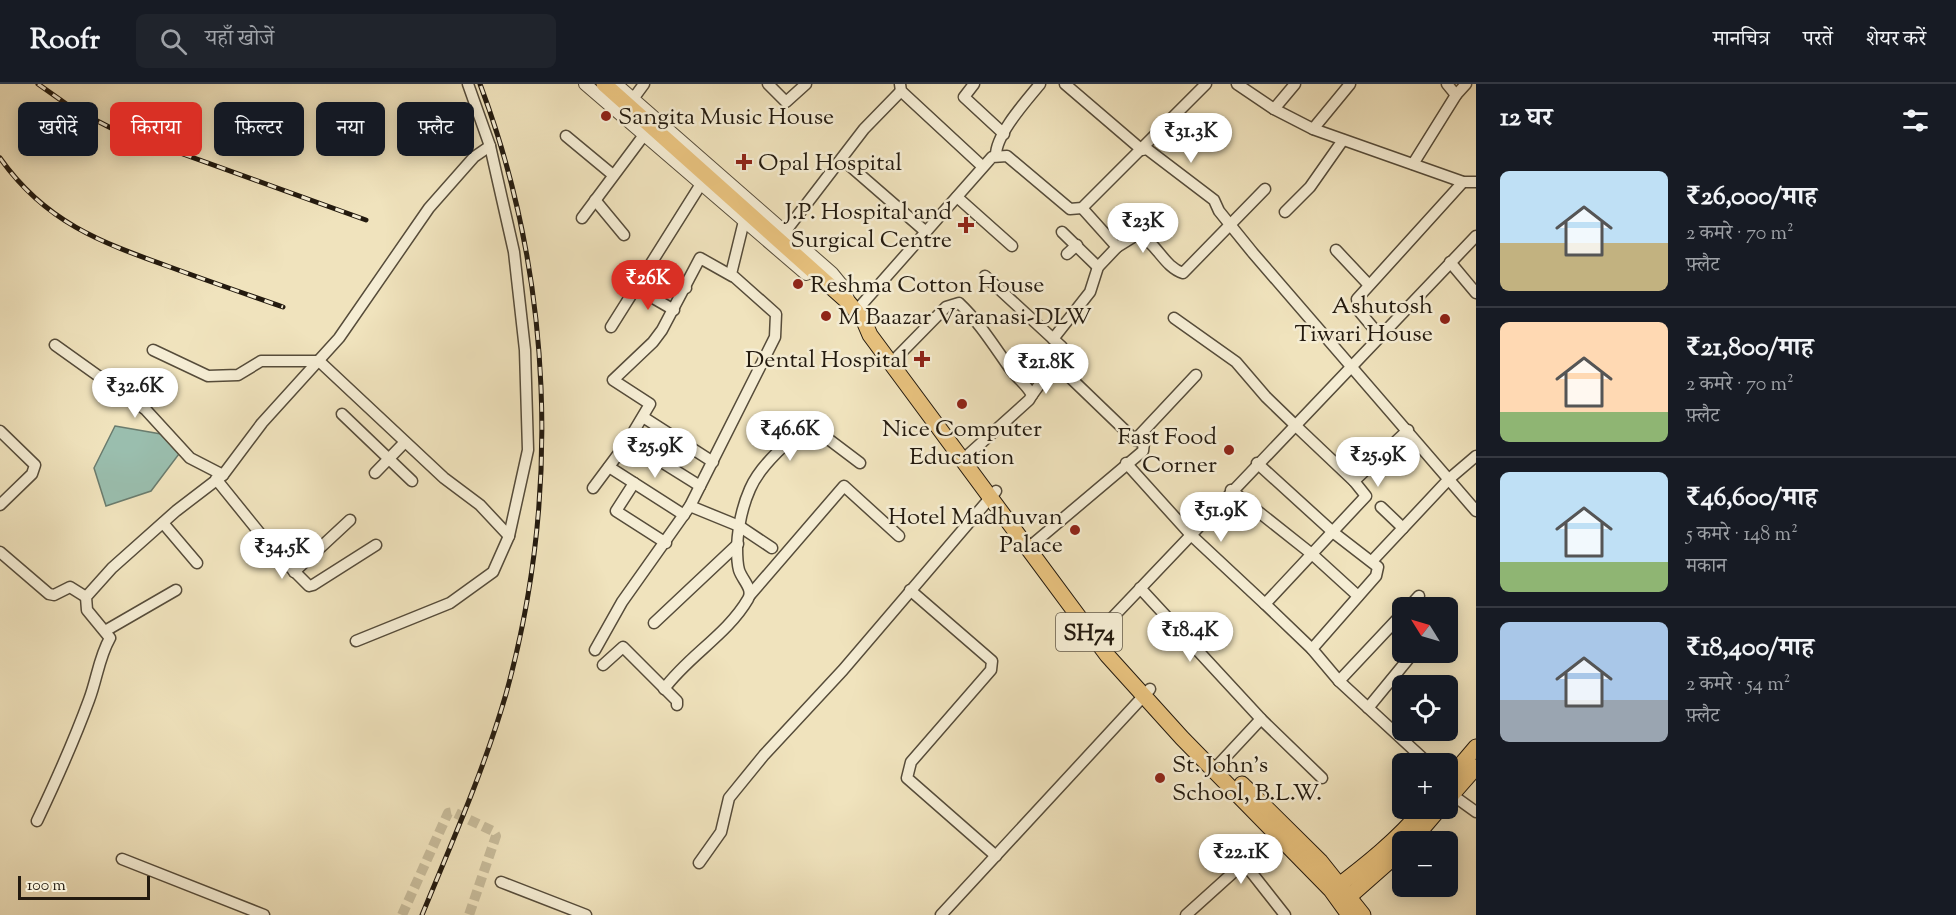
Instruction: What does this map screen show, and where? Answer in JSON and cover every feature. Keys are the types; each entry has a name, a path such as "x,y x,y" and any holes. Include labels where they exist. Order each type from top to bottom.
{"main road":[{"name":"SH74","path":"604,84 836,289 876,328 969,454 993,493 1096,635 1277,833 1335,887"},
{"name":"SH74","path":"857,311 870,335 1034,543 1096,635"},
{"name":"SH74","path":"1146,692 1299,839 1353,909"},
{"path":"1458,776 1476,747"},
{"path":"1458,783 1476,768"},
{"path":"1353,909 1364,875 1415,819"},
{"path":"1420,831 1431,819"},
{"path":"1335,887 1364,875 1392,857"}],"street":[{"path":"356,641 450,603 493,572 509,536 528,450 525,350 514,252 490,146 468,84"},
{"path":"585,84 819,285 857,311"},
{"path":"616,84 832,273 857,311"},
{"path":"633,99 644,84"},
{"path":"768,84 786,102 806,84"},
{"path":"974,84 964,97 1004,134"},
{"path":"996,156 997,146 1004,134 1040,84"},
{"path":"1065,84 1142,150 1147,149 1214,200 1230,225 1349,366 1449,479 1474,503"},
{"path":"857,311 982,166 996,156 1007,156 1071,209 1082,208 1206,84"},
{"path":"1238,84 1274,109 1313,129 1463,182 1476,182"},
{"path":"1274,109 1295,84"},
{"path":"1313,129 1350,84"},
{"path":"1447,84 1456,95"},
{"path":"1413,164 1456,95 1466,84"},
{"path":"785,232 864,129 900,88 982,166"},
{"path":"582,218 644,135"},
{"path":"566,136 613,175"},
{"path":"1284,212 1310,187 1342,140"},
{"path":"37,821 71,750 93,690 102,653 110,638 87,610 86,597 112,568 219,477 262,423 339,338 429,208 474,157 490,146"},
{"path":"842,159 926,232"},
{"path":"1380,336 1357,306 1357,299 1368,284 1402,252 1463,182"},
{"path":"611,327 701,184"},
{"path":"1053,339 1090,292 1098,267 1117,247 1138,234 1150,240 1174,270 1183,273 1265,189"},
{"path":"957,197 1012,246"},
{"path":"596,200 624,236"},
{"path":"1082,208 1117,247"},
{"path":"732,276 730,269 744,221"},
{"path":"1062,232 1098,267"},
{"path":"1096,635 1257,463 1296,426 1349,366 1476,236"},
{"path":"1067,254 1077,245"},
{"path":"1336,250 1368,284"},
{"path":"593,488 628,441 650,404 613,380 653,342 674,310 700,258 732,276 776,314 775,337 756,380 687,511 622,602 595,650"},
{"path":"1450,262 1476,293"},
{"path":"649,268 686,288"},
{"path":"969,454 1029,400 1060,356 1062,347 985,276"},
{"path":"636,288 674,310"},
{"path":"897,357 946,307 959,303 980,323 1032,395"},
{"path":"1174,318 1236,362 1266,397 1354,481 1366,496 1334,533 1265,604"},
{"path":"56,345 146,410 190,458 219,477 306,584 313,585 376,545"},
{"path":"153,350 208,376 238,375 261,361 319,361 444,478 480,505 509,536"},
{"path":"1034,543 1145,447 1144,443 1135,440 1055,363"},
{"path":"1135,440 1196,375"},
{"path":"342,414 412,481"},
{"path":"643,417 713,462"},
{"path":"750,595 738,567 739,526 749,491 758,476 786,445 806,431 815,429 860,463"},
{"path":"1354,481 1408,430"},
{"path":"0,431 35,465 32,474 0,505"},
{"path":"628,441 700,486"},
{"path":"375,473 405,442"},
{"path":"1373,560 1449,479 1476,456"},
{"path":"1126,463 1190,534 1312,649 1339,681 1417,753"},
{"path":"1257,463 1334,533 1373,560 1378,572 1312,649"},
{"path":"609,467 687,511 739,526 772,548"},
{"path":"634,483 616,511 666,543"},
{"path":"663,688 731,622 750,595 843,486 899,536"},
{"path":"1232,490 1313,555 1358,596"},
{"path":"699,863 721,832 729,798 764,755 843,670 993,493"},
{"path":"1381,507 1403,528"},
{"path":"294,572 350,520"},
{"path":"163,523 197,562"},
{"path":"654,623 738,544"},
{"path":"0,552 49,594 54,595 70,587 86,597"},
{"path":"1140,588 1261,719 1322,778"},
{"path":"105,631 176,590"},
{"path":"910,590 992,661 991,670 910,762 907,778 996,856"},
{"path":"1339,681 1392,625"},
{"path":"603,665 623,646 677,701 677,705"},
{"path":"1368,708 1405,663"},
{"path":"941,915 1146,692"},
{"path":"1220,763 1261,719"},
{"path":"1458,798 1476,812"},
{"path":"1186,915 1277,833"},
{"path":"122,859 264,915"},
{"path":"1244,863 1285,915"},
{"path":"501,882 586,915"},
{"path":"1196,905 1204,915"}],"shaded area":[{"path":"115,426 161,434 182,450 151,491 106,506 94,468"}],"tunnel":[{"path":"402,915 448,813 453,812 493,831 496,836 469,915"}],"railway":[{"path":"38,84 72,108 111,128 366,220"},
{"path":"422,915 478,778 506,694 524,619 535,542 541,465 541,387 535,310 523,233 504,158 480,84"},
{"path":"0,158 36,199 76,227 144,258 283,307"}],"place":[{"name":"Sangita Music House","path":"606,116"},
{"name":"Opal Hospital","path":"744,162"},
{"name":"J.P. Hospital and Surgical Centre","path":"966,225"},
{"name":"Reshma Cotton House","path":"798,284"},
{"name":"M Baazar Varanasi-DLW","path":"826,316"},
{"name":"Ashutosh Tiwari House","path":"1445,319"},
{"name":"Dental Hospital","path":"922,359"},
{"name":"Nice Computer Education","path":"962,404"},
{"name":"Fast Food Corner","path":"1229,450"},
{"name":"Hotel Madhuvan Palace","path":"1075,530"},
{"name":"St. John's School, B.L.W.","path":"1160,778"}]}
